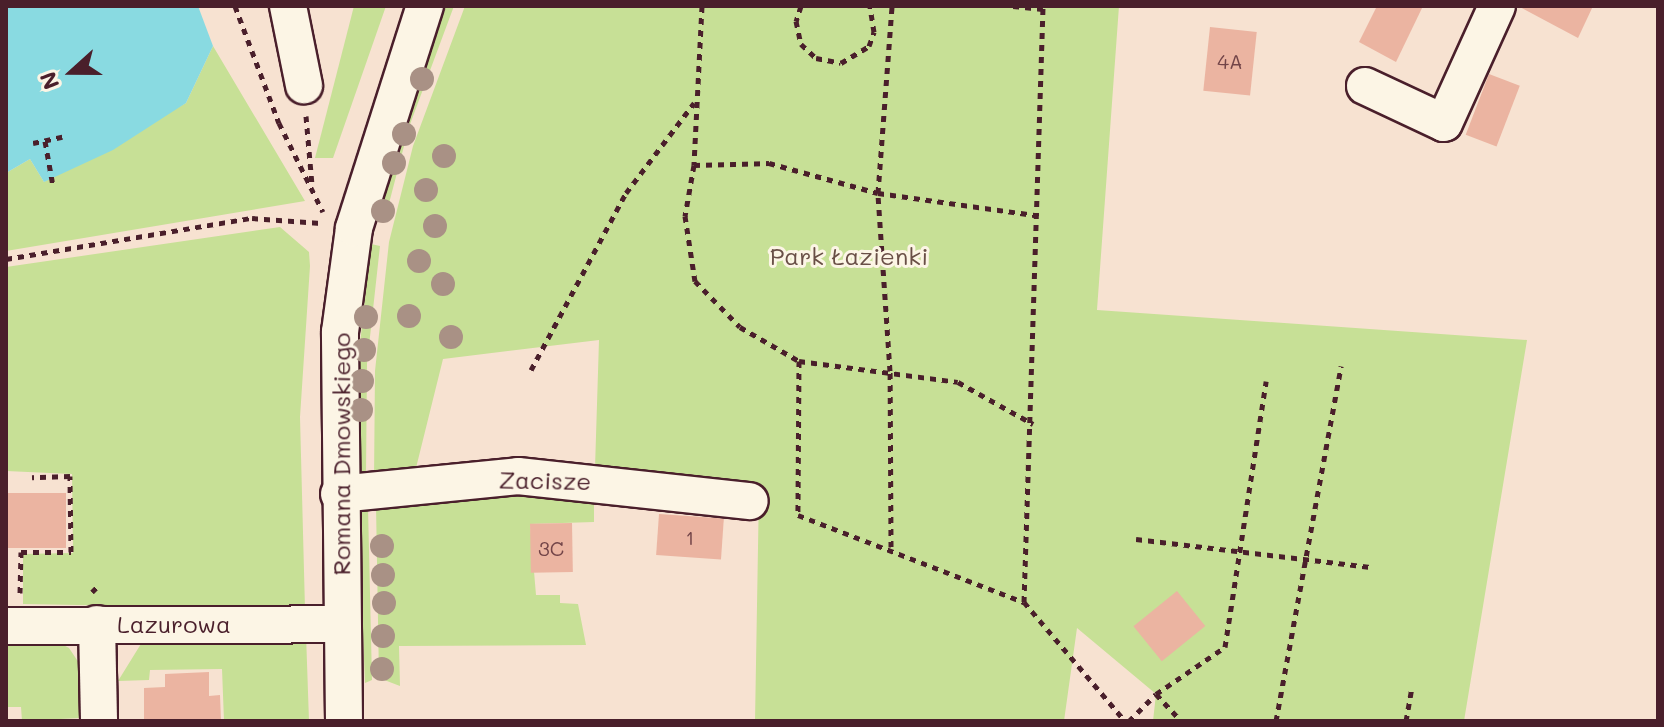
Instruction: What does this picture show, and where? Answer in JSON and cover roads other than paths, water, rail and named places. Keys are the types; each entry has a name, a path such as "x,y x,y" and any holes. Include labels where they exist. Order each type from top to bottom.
{"street":[{"path":"288,6 304,85"},
{"name":"Romana Dmowskiego","path":"344,721 339,494 340,332 354,228 425,6"},
{"path":"1365,86 1444,123 1497,6"},
{"name":"Zacisze","path":"339,494 518,476 750,501"},
{"name":"Lazurowa","path":"13,615 97,624 342,624"},
{"path":"97,624 99,721"}],"water":[{"path":"6,6 198,6 213,46 186,103 113,150 44,182 30,159 6,173"}],"park label":[{"name":"Park Łazienki","path":"849,256"}]}
